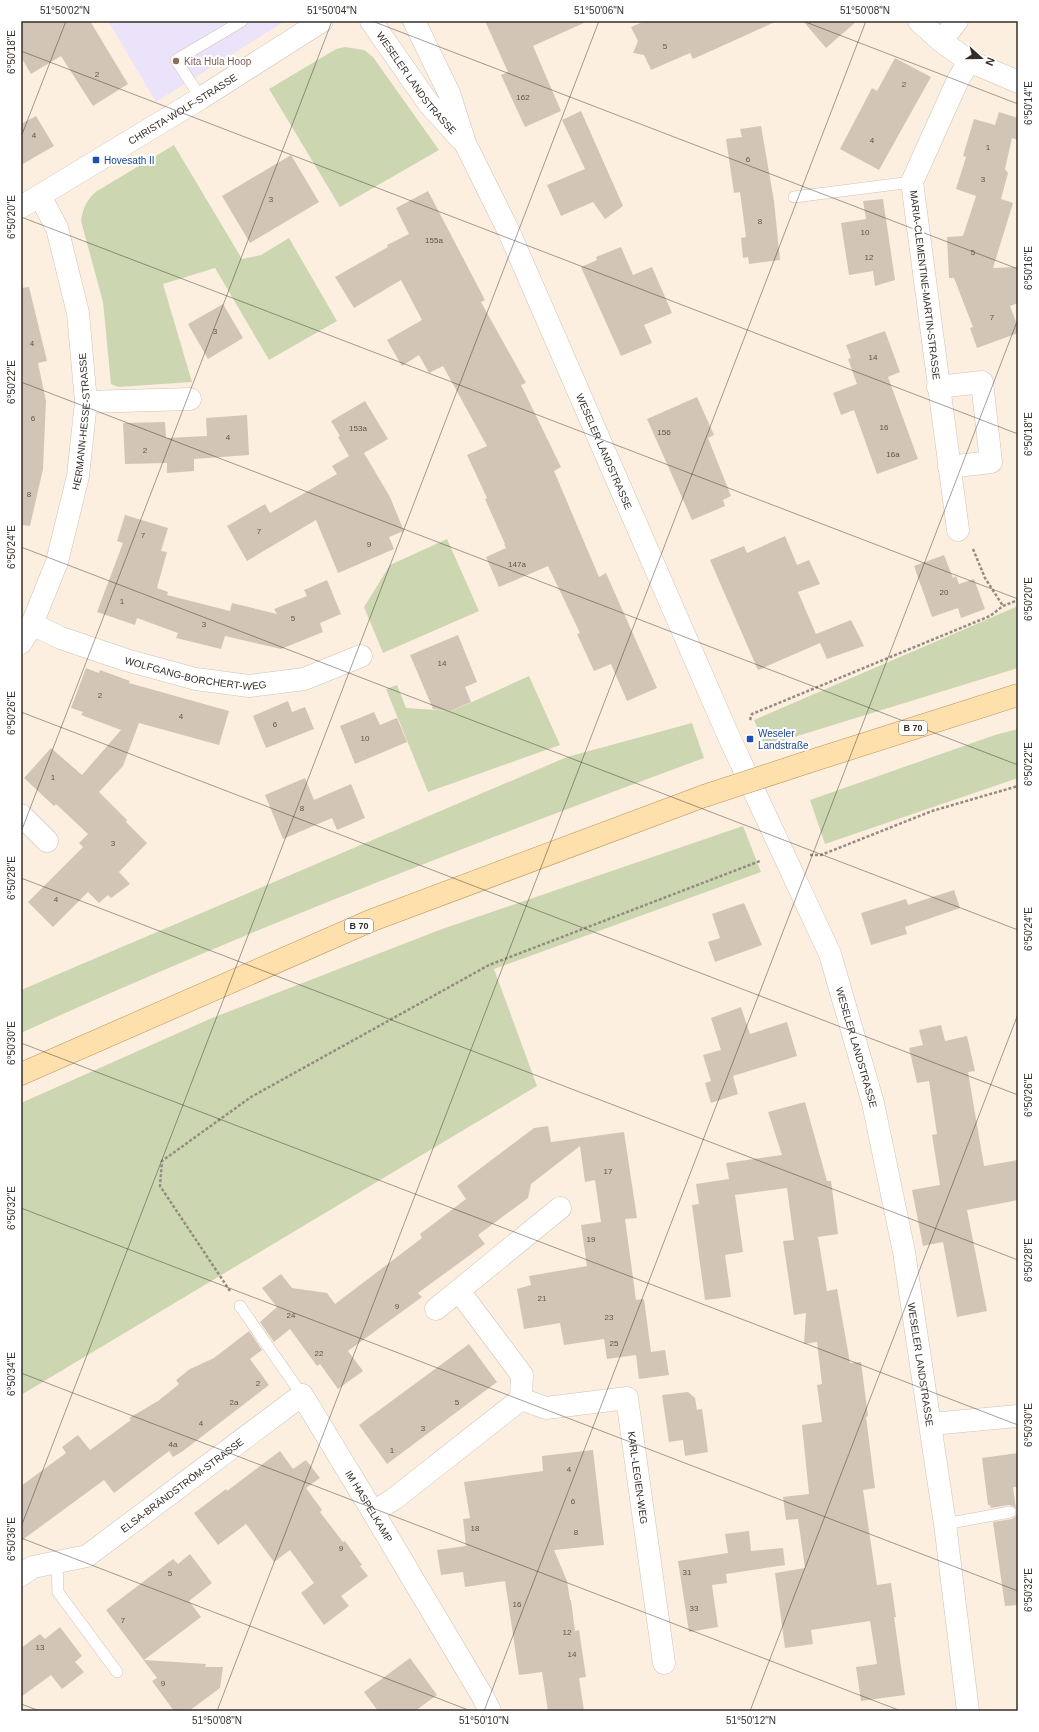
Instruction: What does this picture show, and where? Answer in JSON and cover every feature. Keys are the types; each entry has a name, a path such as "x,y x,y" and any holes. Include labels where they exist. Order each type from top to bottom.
{"main road":[{"name":"B 70","path":"21,1074 370,922 704,796 1018,695"}],"street":[{"name":"CHRISTA-WOLF-STRASSE","path":"21,207 96,160 201,98 322,21"},
{"name":"WESELER LANDSTRASSE","path":"371,21 429,104 465,143"},
{"name":"WESELER LANDSTRASSE","path":"414,21 449,92 465,143 509,232 728,735 830,954 873,1103 904,1252 945,1524 968,1711"},
{"path":"919,21 941,41 969,61 1018,82"},
{"path":"941,41 957,21"},
{"name":"MARIA-CLEMENTINE-MARTIN-STRASSE","path":"958,530 948,467 912,182 957,82 969,61"},
{"name":"HERMANN-HESSE-STRASSE","path":"21,643 32,624 59,554 78,476 86,402 78,314 57,228 40,196"},
{"name":"MARIA-CLEMENTINE-MARTIN-STRASSE","path":"938,387 982,382 991,462 948,467"},
{"path":"86,402 190,399"},
{"name":"WOLFGANG-BORCHERT-WEG","path":"32,624 61,638 126,660 196,679 249,686 304,679 361,656"},
{"path":"21,815 47,841"},
{"path":"436,1309 560,1208"},
{"path":"373,1512 394,1499 521,1399 522,1375 459,1291"},
{"name":"IM HASPELKAMP","path":"302,1395 483,1696 490,1711"},
{"name":"ELSA-BRÄNDSTRÖM-STRASSE","path":"21,1575 33,1567 88,1556 302,1395"},
{"name":"KARL-LEGIEN-WEG","path":"521,1399 546,1408 627,1398 664,1663"},
{"path":"930,1424 1018,1416"}],"lane":[{"path":"201,98 176,60 242,21"},
{"name":"MARIA-CLEMENTINE-MARTIN-STRASSE","path":"794,197 912,182"},
{"name":"IM HASPELKAMP","path":"240,1306 302,1395"},
{"path":"945,1524 1010,1512"},
{"path":"57,1562 58,1592 117,1672"}],"path":[{"path":"958,530 968,534 985,578 1003,606"},
{"path":"728,735 747,726 752,714 990,616 1003,606 1018,600"},
{"path":"240,1306 160,1186 162,1161 251,1097 488,965 785,857 805,854 821,855 932,811 1018,786"}],"shaded area":[{"name":"Kita Hula Hoop","path":"108,21 285,21 156,102"}],"green space":[{"path":"345,47 364,50 373,57 439,150 340,207 269,89 336,49"},
{"path":"174,145 242,259 261,255 289,238 337,321 269,360 215,268 163,284 192,382 118,387 111,384 103,302 81,221 82,216 84,208 93,194"},
{"path":"447,539 479,611 383,653 364,607 390,565"},
{"path":"1018,606 1018,668 765,746 754,720"},
{"path":"529,676 560,745 428,792 386,689 397,685 406,708 452,711"},
{"path":"692,723 704,758 532,822 360,889 189,959 21,1033 21,990 567,757"},
{"path":"1018,729 1018,778 825,844 810,800 995,735"},
{"path":"743,826 761,872 494,969 537,1086 21,1395 21,1103 212,1018 442,929"}],"building":[{"path":"21,21 90,21 128,84 93,106 61,56 31,74 21,57"},
{"path":"485,21 588,21 533,46 561,111 525,127 501,75 508,72"},
{"path":"645,21 777,21 693,59 690,53 651,70 644,55 633,53 638,41 631,27"},
{"path":"803,21 857,21 826,48"},
{"path":"895,58 931,77 879,170 840,149 872,88 877,91"},
{"path":"581,111 623,206 605,219 593,202 561,216 547,185 585,169 562,120"},
{"path":"999,112 1018,118 1018,140 1012,138 1005,169 1008,173 1001,199 1013,203 993,268 1018,267 1018,303 1010,306 1018,327 1018,333 977,348 970,328 973,327 954,278 949,278 947,237 963,236 976,196 956,189 966,157 963,156 974,119 995,125"},
{"path":"36,116 54,146 21,165 21,124"},
{"path":"761,126 774,201 780,260 749,264 748,257 743,258 741,238 746,237 740,192 734,193 726,139 742,137 740,129"},
{"path":"291,155 319,202 250,243 222,196"},
{"path":"428,191 485,300 481,302 526,383 521,385 561,467 554,471 599,577 606,573 657,688 627,701 611,664 594,671 577,634 580,633 548,566 499,587 486,557 506,548 485,499 487,498 467,455 487,446 443,366 429,373 419,355 402,366 387,340 422,320 401,280 354,308 335,277 388,247 387,245 409,234 396,208"},
{"path":"883,199 895,280 875,286 873,271 849,275 841,223 866,219 863,201"},
{"path":"621,247 633,275 652,267 672,313 644,325 652,343 621,356 581,267 597,260 596,257"},
{"path":"29,287 47,361 38,363 46,401 43,469 30,526 21,525 21,288"},
{"path":"223,304 243,338 208,359 188,324"},
{"path":"885,331 900,372 888,377 918,459 877,474 854,410 841,415 833,393 857,384 848,359 851,358 846,345"},
{"path":"697,397 714,435 708,438 731,496 723,500 725,506 692,520 647,419"},
{"path":"365,401 388,439 364,453 390,497 404,531 389,537 394,549 338,573 316,520 247,561 227,526 265,504 270,513 337,474 332,466 349,456 331,421"},
{"path":"247,415 249,455 194,459 194,471 167,473 167,463 125,464 123,423 165,422 166,438 207,436 206,418"},
{"path":"125,515 168,528 161,551 167,552 157,588 168,592 167,595 230,611 232,603 277,614 274,609 307,596 304,590 327,580 341,614 320,623 323,632 281,649 225,636 221,649 176,638 178,633 137,618 135,625 97,612 123,543 117,541"},
{"path":"785,536 797,565 809,560 820,584 798,592 816,634 851,620 864,646 827,659 817,636 820,643 758,670 710,560 744,546 747,553"},
{"path":"944,555 953,578 956,576 959,584 974,579 985,609 961,618 958,608 932,617 914,566"},
{"path":"458,635 477,682 465,687 471,702 451,711 433,709 410,655"},
{"path":"86,668 99,673 100,670 130,681 129,683 229,711 219,745 139,723 123,766 99,792 147,843 119,872 130,884 111,898 108,895 99,903 88,892 53,927 28,902 83,847 79,843 88,834 56,804 54,806 24,778 51,748 82,775 121,730 81,715 83,712 71,708"},
{"path":"288,701 292,712 305,707 314,729 266,748 253,716"},
{"path":"374,712 380,725 397,718 407,742 355,764 340,726"},
{"path":"305,778 314,800 351,784 365,818 337,830 332,818 283,839 265,795"},
{"path":"954,890 960,908 905,927 907,934 871,945 861,913 906,899 908,905"},
{"path":"744,903 762,945 715,962 708,942 720,938 712,914"},
{"path":"741,1007 750,1034 787,1022 797,1056 733,1076 738,1094 711,1103 705,1083 711,1081 703,1055 721,1050 711,1018"},
{"path":"941,1025 945,1041 967,1036 975,1071 968,1072 984,1166 1018,1160 1018,1200 967,1210 987,1311 957,1317 943,1242 923,1246 912,1190 940,1185 932,1135 937,1134 929,1081 917,1083 909,1048 923,1045 919,1030"},
{"path":"805,1102 827,1181 831,1181 838,1234 818,1237 827,1291 837,1289 850,1363 861,1362 875,1488 863,1490 877,1585 891,1583 896,1617 894,1617 905,1695 861,1701 856,1667 877,1664 870,1621 811,1630 813,1644 785,1648 775,1573 805,1568 798,1519 786,1520 783,1497 809,1494 802,1425 822,1422 817,1385 822,1384 817,1342 804,1344 806,1313 794,1315 783,1241 794,1240 787,1188 735,1195 743,1252 725,1255 731,1297 705,1300 692,1205 699,1204 696,1184 729,1179 726,1163 782,1155 768,1112"},
{"path":"548,1126 551,1142 624,1132 637,1218 625,1219 636,1300 644,1299 651,1352 665,1350 669,1375 639,1379 636,1355 607,1359 604,1339 564,1345 560,1323 524,1329 517,1289 531,1285 529,1276 587,1266 581,1225 601,1222 595,1180 585,1182 580,1146 531,1184 528,1198 478,1235 485,1244 418,1293 422,1297 348,1351 363,1371 338,1389 320,1364 317,1366 290,1329 274,1342 260,1322 277,1307 262,1288 281,1274 292,1288 327,1293 335,1304 422,1238 420,1234 466,1199 457,1186 534,1128"},
{"path":"249,1331 262,1350 250,1359 269,1385 183,1451 173,1457 169,1451 114,1493 104,1480 21,1541 21,1486 66,1453 62,1447 78,1435 90,1450 131,1420 129,1418 158,1401 178,1385 179,1384 176,1380 190,1369 214,1358"},
{"path":"469,1344 497,1382 387,1464 359,1425"},
{"path":"688,1392 695,1398 697,1410 702,1409 708,1452 685,1456 683,1440 669,1442 662,1395"},
{"path":"593,1450 604,1545 554,1550 567,1581 575,1631 579,1630 586,1677 579,1678 584,1711 548,1711 542,1672 519,1675 505,1581 465,1587 463,1572 441,1575 437,1550 466,1546 463,1519 470,1518 464,1482 543,1471 542,1456"},
{"path":"280,1451 293,1469 306,1460 320,1478 306,1488 322,1510 320,1512 343,1542 345,1541 368,1576 341,1596 349,1606 324,1625 301,1593 314,1583 290,1550 274,1562 246,1524 218,1545 194,1513 226,1489 227,1491"},
{"path":"1018,1453 1018,1487 1013,1487 1016,1509 1009,1505 991,1508 990,1505 988,1505 982,1458"},
{"path":"1017,1513 1018,1605 1005,1606 993,1522 1012,1519"},
{"path":"749,1531 751,1551 783,1548 785,1565 726,1574 727,1583 712,1585 718,1627 689,1632 678,1561 728,1553 725,1534"},
{"path":"190,1554 212,1583 189,1601 201,1617 144,1660 206,1664 205,1667 223,1667 220,1688 189,1711 174,1711 152,1681 157,1678 106,1610 173,1559 178,1564"},
{"path":"60,1627 82,1656 75,1662 84,1672 62,1689 51,1675 21,1697 21,1648 40,1634 45,1639"},
{"path":"410,1658 437,1695 415,1711 378,1711 364,1692"}],"place":[{"name":"Kita Hula Hoop","path":"176,61"},
{"name":"Hovesath II","path":"96,160"},
{"name":"Weseler Landstraße","path":"750,739"}]}
